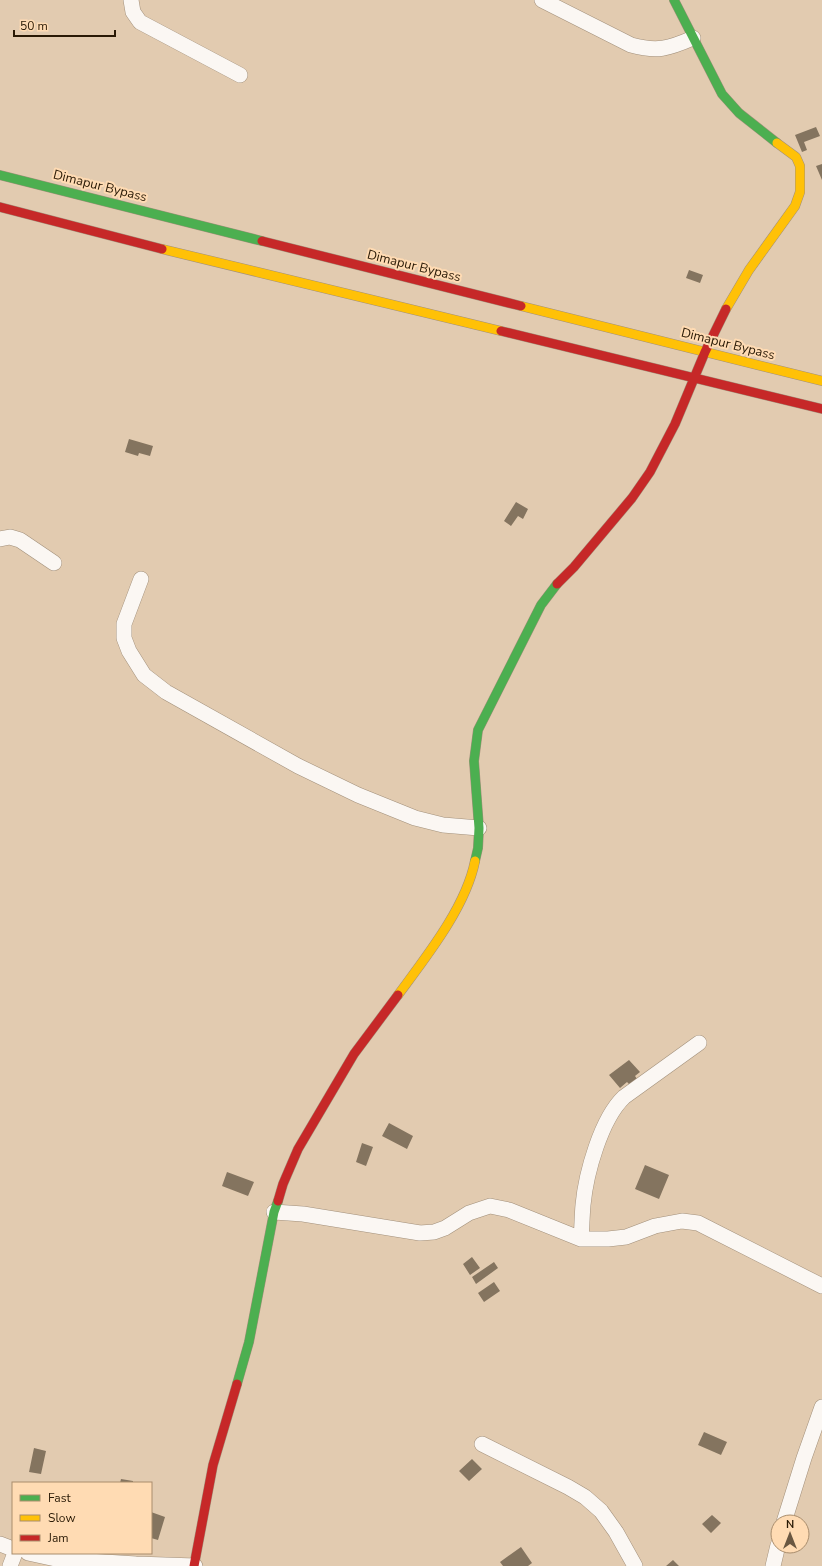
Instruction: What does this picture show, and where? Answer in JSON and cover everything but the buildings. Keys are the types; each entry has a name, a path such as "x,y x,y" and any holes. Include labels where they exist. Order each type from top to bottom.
{"main road":[{"path":"194,1566 213,1465 248,1342 274,1212 283,1184 298,1149 350,1060 412,976 455,913 473,873 478,848 479,828 474,762 478,730 542,605 558,582 574,567 632,498 650,472 675,424 705,352 731,299 749,270 795,206 800,192 800,166 796,157 739,113 722,94 674,0"},
{"name":"Dimapur Bypass","path":"0,175 822,381"},
{"path":"0,207 128,241 822,409"}],"street":[{"path":"131,0 133,12 140,22 240,76"},
{"path":"542,0 631,45 647,49 673,47 693,38"},
{"path":"0,538 10,537 20,540 54,563"},
{"path":"141,579 124,624 124,638 128,651 144,676 166,692 298,766 358,796 415,818 443,825 479,828"},
{"path":"582,1239 583,1205 587,1178 595,1151 611,1114 624,1097 699,1043"},
{"path":"274,1212 303,1214 420,1233 434,1232 445,1228 469,1213 484,1206 495,1206 509,1210 582,1239 608,1240 626,1237 655,1226 682,1221 698,1223 822,1286"},
{"path":"786,1514 822,1407"},
{"path":"482,1444 585,1497 601,1511 616,1532 635,1566"},
{"path":"0,1544 12,1549"},
{"path":"10,1566 14,1554"},
{"path":"33,1554 56,1559 194,1566"},
{"path":"773,1566 776,1554"}],"traffic: fast":[{"path":"674,0 722,94 739,113 777,143"},
{"path":"0,175 262,241"},
{"path":"475,861 478,848 479,828 474,761 478,730 541,605 557,584"},
{"path":"237,1384 249,1342 274,1212 278,1201"}],"traffic: slow":[{"path":"726,309 749,270 795,206 800,192 800,166 796,157 777,143"},
{"path":"162,249 501,331"},
{"path":"521,306 822,381"},
{"path":"398,995 444,931 454,914 463,896 475,861"}],"traffic: jam":[{"path":"0,207 162,249"},
{"path":"262,241 521,306"},
{"path":"557,584 574,567 632,498 650,472 675,424 705,352 726,309"},
{"path":"501,331 822,409"},
{"path":"278,1201 283,1184 298,1149 354,1054 398,995"},
{"path":"194,1566 213,1465 237,1384"}]}
